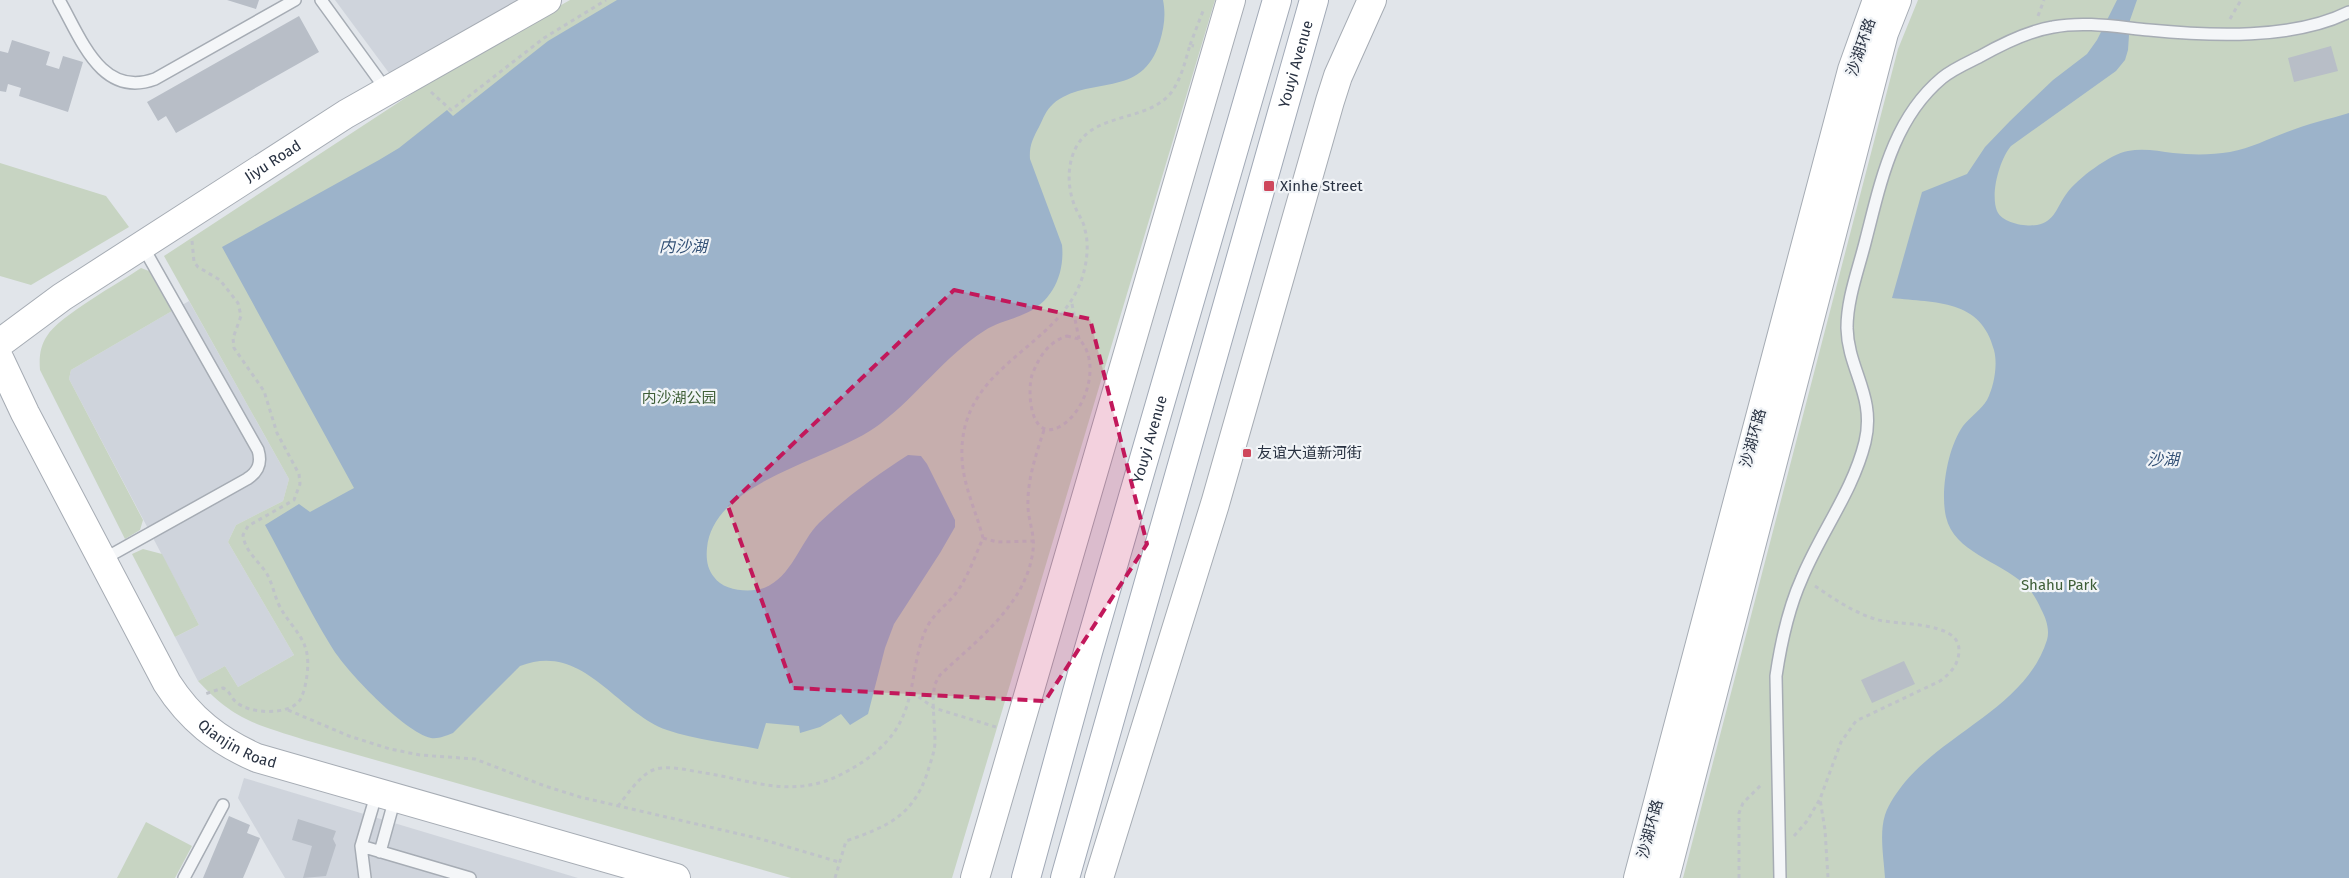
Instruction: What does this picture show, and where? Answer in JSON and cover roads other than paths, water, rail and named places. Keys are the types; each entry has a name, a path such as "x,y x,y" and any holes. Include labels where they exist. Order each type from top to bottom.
{"main road":[{"name":"Jiyu Road","path":"2,353 62,297 346,114 547,0"},
{"path":"974,878 1231,0"},
{"name":"Youyi Avenue","path":"1026,878 1094,633 1277,0"},
{"path":"1099,878 1215,504 1330,101 1338,76 1372,0"},
{"name":"沙湖环路","path":"1638,878 1847,89 1878,0"},
{"name":"沙湖环路","path":"1665,878 1884,33 1897,0"},
{"name":"Youyi Avenue","path":"1065,878 1314,5"},
{"name":"Qianjin Road","path":"2,353 25,413 167,684 179,702 201,725 224,742 257,758 674,878"}],"lane":[{"path":"59,0 102,70 115,80 132,84 144,84 155,79 294,0"},
{"path":"321,0 387,91"},
{"path":"1780,878 1776,676 1780,649 1802,577 1848,485 1864,444 1868,424 1868,404 1849,346 1848,309 1882,176 1902,128 1916,104 1945,76 1986,53 2034,32 2052,27 2089,24 2153,31 2281,32 2332,21 2349,12"},
{"path":"102,560 248,479 258,470 260,462 258,450 142,246"},
{"path":"364,878 361,846 386,794"},
{"path":"380,852 386,794"},
{"path":"184,878 223,805"},
{"path":"361,846 470,878"}],"water":[{"name":"内沙湖","path":"617,0 1163,0 1164,21 1160,41 1152,60 1141,72 1113,84 1067,95 1048,109 1033,139 1030,159 1062,245 1059,277 1049,295 1034,309 989,328 970,341 880,424 860,437 752,488 730,505 714,525 707,552 710,570 718,582 737,590 758,590 764,588 774,583 789,568 819,523 862,487 908,455 921,456 927,464 955,520 955,527 940,553 894,624 885,648 868,714 850,725 841,714 820,727 800,733 799,726 766,723 758,749 701,739 667,730 648,721 598,681 580,670 562,663 542,661 520,666 453,733 431,738 420,733 391,713 338,657 265,525 299,504 310,512 354,488 222,247 399,148 447,110 453,116 548,41"},
{"name":"沙湖","path":"2117,0 2137,0 2130,20 2128,50 2125,60 2116,71 2011,146 2003,159 1995,186 1995,204 1997,211 2004,219 2020,225 2037,225 2048,221 2067,193 2078,181 2103,162 2121,153 2139,150 2195,154 2230,152 2252,146 2302,126 2349,113 2349,878 1885,878 1882,830 1885,815 1894,798 1905,782 1922,764 1984,717 2022,683 2037,663 2047,640 2048,632 2047,624 2036,599 2024,584 1968,548 1958,539 1946,517 1944,506 1945,482 1953,445 1963,426 1987,400 1992,388 1995,356 1988,333 1979,321 1968,312 1955,307 1940,303 1892,298 1922,192 1967,174 1985,147 2010,121 2053,80 2087,54 2097,40"}],"place":[{"name":"Xinhe Street","path":"1269,186"},
{"name":"友谊大道新河街","path":"1247,453"}],"park label":[{"name":"内沙湖公园","path":"679,398"},
{"name":"Shahu Park","path":"2059,585"}]}
